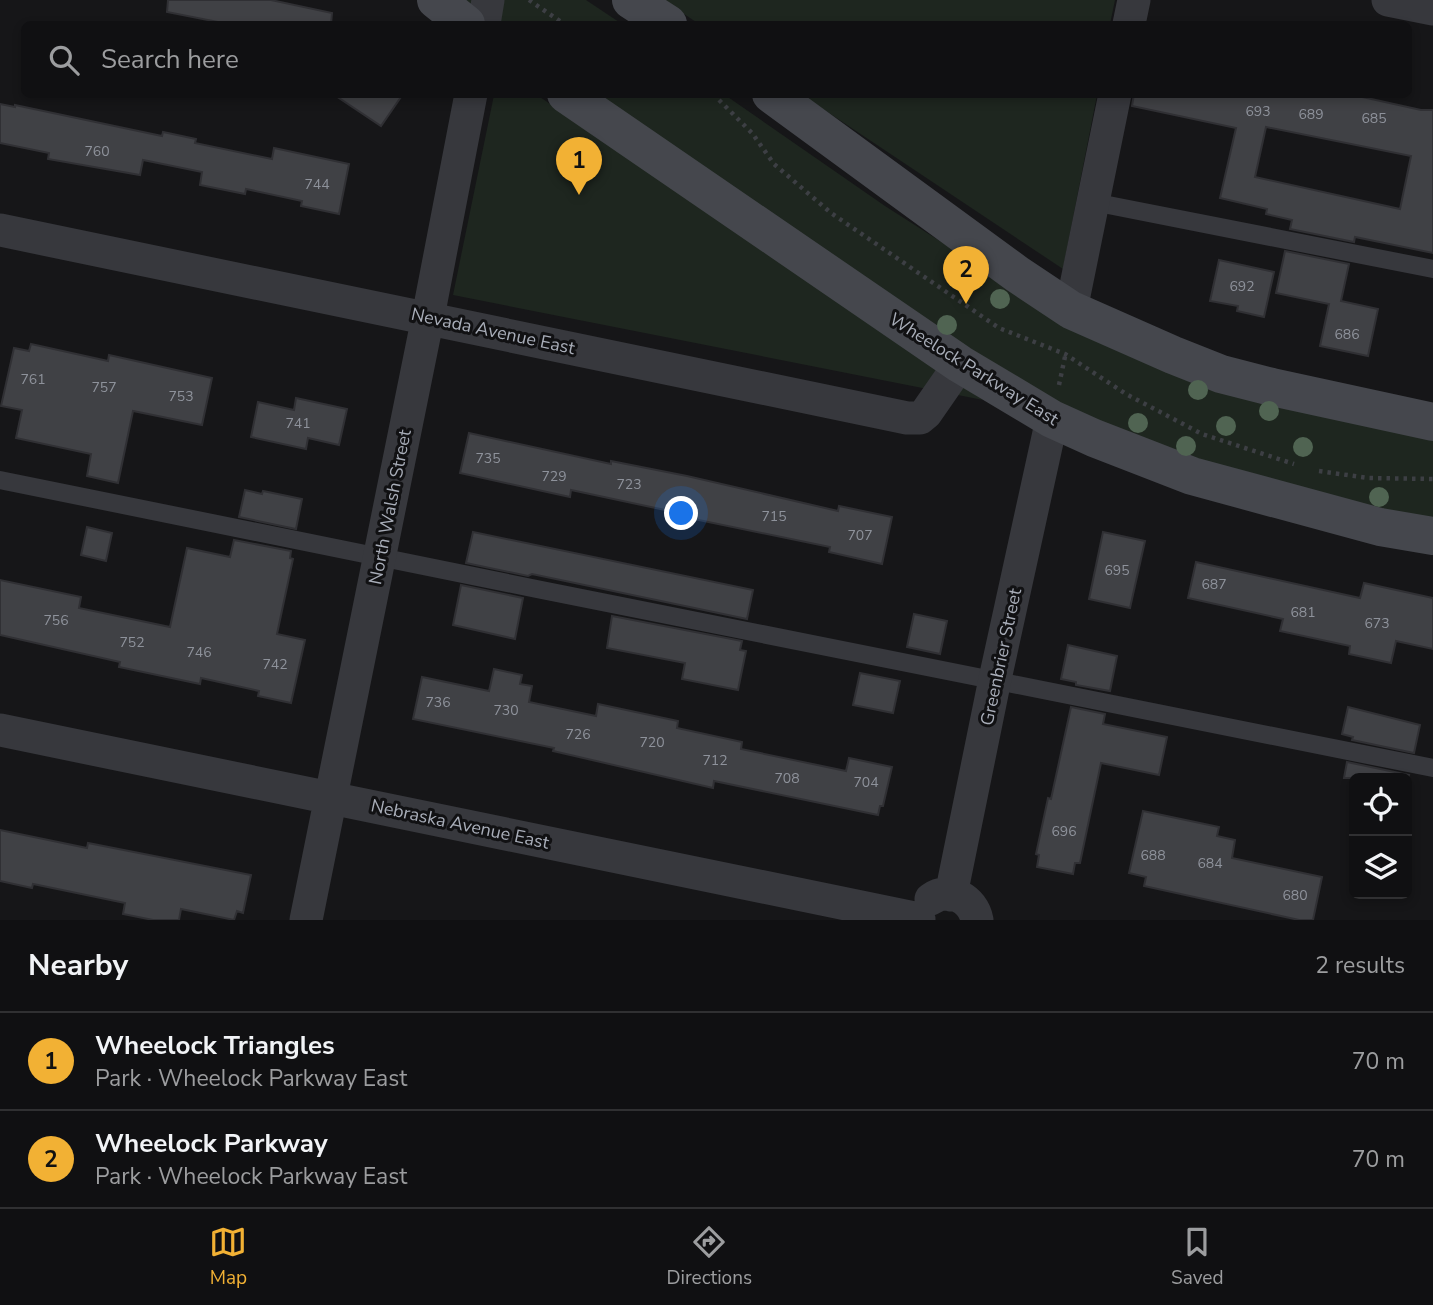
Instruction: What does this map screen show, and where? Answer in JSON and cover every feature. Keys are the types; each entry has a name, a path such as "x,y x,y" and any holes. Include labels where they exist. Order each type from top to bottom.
{"street":[{"path":"436,0 462,21"},
{"path":"484,21 488,0"},
{"path":"631,0 662,21"},
{"path":"1130,21 1134,0"},
{"path":"1388,0 1433,9"},
{"name":"North Walsh Street","path":"306,920 470,98"},
{"name":"Wheelock Parkway East","path":"572,98 960,364 1052,419 1192,476 1380,527 1433,536"},
{"path":"776,98 1017,274 1071,310 1221,374 1433,422"},
{"path":"1071,310 1114,98"},
{"name":"Nevada Avenue East","path":"0,230 914,419 926,414 960,364"},
{"name":"Greenbrier Street","path":"951,895 1052,419"},
{"name":"Nebraska Avenue East","path":"0,730 919,919"},
{"path":"919,919 927,903 936,896 951,895 969,902 977,920"}],"lane":[{"path":"1093,202 1433,270"},
{"path":"0,480 1433,768"}],"path":[{"path":"529,0 560,21"},
{"path":"717,98 752,133 774,164 831,213 999,328 1065,354 1126,394 1202,434 1301,466"},
{"path":"1052,419 1071,310"},
{"path":"1314,470 1368,478 1433,480"}],"shaded area":[{"path":"459,0 586,0 618,21 490,21"},
{"path":"663,0 1115,0 1111,21 694,21"},
{"path":"493,98 541,98 983,400 453,295"},
{"path":"598,98 729,98 885,206 982,268 1433,436 1433,518 1359,505 1166,450 1002,379"},
{"path":"806,98 1096,98 1063,269"}],"building":[{"path":"168,0 271,0 332,13 331,21 213,21 167,12"},
{"path":"339,98 400,98 381,126"},
{"path":"1133,98 1367,98 1421,110 1433,110 1433,253 1355,237 1354,242 1290,229 1292,220 1266,214 1267,209 1220,198 1236,128 1132,106","holes":["1266,127 1411,156 1400,209 1255,177"]},
{"path":"0,104 162,136 163,132 196,139 195,143 272,159 274,148 349,164 339,214 301,206 302,201 246,189 245,194 200,185 202,172 143,160 140,175 48,159 49,153 0,143"},
{"path":"1285,251 1349,264 1341,301 1378,309 1368,356 1320,346 1329,304 1276,293"},
{"path":"1219,260 1274,272 1264,317 1237,311 1238,306 1210,301"},
{"path":"31,344 108,361 109,355 212,378 202,425 133,411 118,483 87,476 91,454 16,438 22,410 1,406 14,348 29,351"},
{"path":"296,398 347,409 339,445 308,438 306,449 251,437 258,402 294,410"},
{"path":"469,433 611,464 611,461 687,476 838,511 839,506 892,517 882,564 829,552 830,547 679,516 679,513 571,490 570,497 460,473"},
{"path":"245,490 302,499 296,529 239,517"},
{"path":"87,527 112,533 106,561 81,555"},
{"path":"473,532 753,590 747,619 532,574 528,576 466,563"},
{"path":"1103,532 1145,541 1130,608 1089,599"},
{"path":"234,540 291,551 290,558 293,559 277,634 305,640 291,703 258,696 259,691 201,678 200,684 119,667 120,662 0,635 0,580 81,597 79,608 170,627 187,548 230,557"},
{"path":"1196,562 1360,598 1364,583 1433,598 1433,649 1396,641 1391,663 1349,654 1350,646 1280,631 1283,619 1188,598"},
{"path":"461,585 523,598 515,639 453,625"},
{"path":"914,614 947,621 940,654 907,647"},
{"path":"612,616 742,641 740,650 746,651 738,690 682,679 685,663 607,648"},
{"path":"1068,645 1117,656 1110,691 1076,685 1076,682 1061,679"},
{"path":"494,669 522,675 520,684 532,686 529,702 596,716 598,704 678,721 677,728 742,742 741,749 846,771 849,758 892,767 883,806 880,806 878,815 714,781 713,788 553,751 554,748 413,719 422,677 489,691"},
{"path":"860,673 900,681 893,713 853,705"},
{"path":"1071,707 1105,714 1103,724 1167,737 1159,775 1101,763 1080,863 1075,863 1073,874 1037,867 1039,855 1036,854"},
{"path":"1348,707 1420,725 1414,753 1352,740 1353,737 1342,734"},
{"path":"1347,762 1399,773 1349,773 1349,778 1344,778"},
{"path":"1143,811 1219,827 1217,836 1235,840 1232,858 1322,877 1313,920 1299,920 1144,886 1146,877 1129,873"},
{"path":"0,830 87,848 88,843 251,875 243,913 237,911 234,920 181,909 179,920 153,920 123,914 125,903 33,884 32,888 0,881"}],"place":[{"name":"Wheelock Triangles","path":"579,195"},
{"name":"Wheelock Parkway","path":"966,304"}]}
